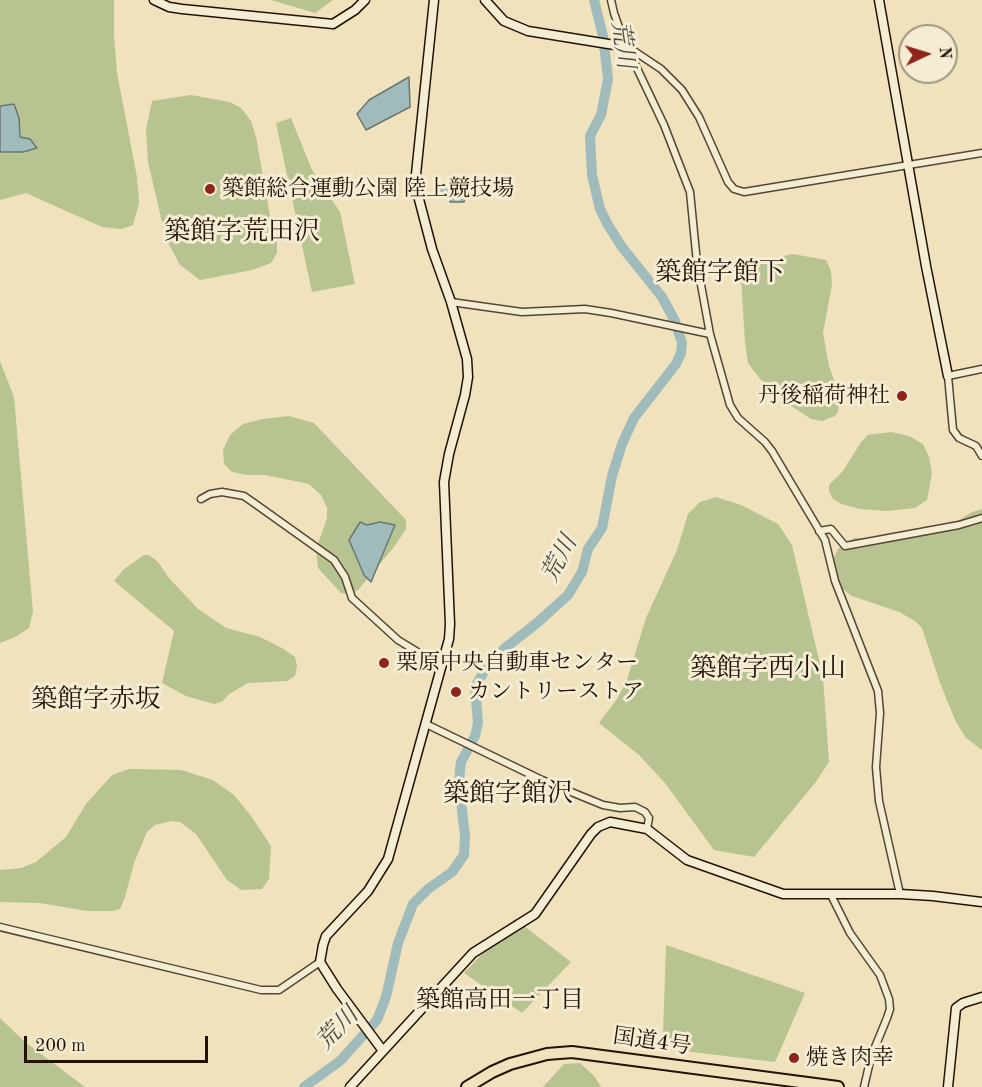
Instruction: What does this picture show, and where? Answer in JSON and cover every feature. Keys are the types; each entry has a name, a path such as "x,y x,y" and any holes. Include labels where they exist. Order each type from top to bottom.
{"highway":[{"name":"国道4号","path":"467,1087 510,1064 547,1054 572,1052 838,1087"}],"street":[{"path":"154,0 169,7 182,9 333,24 355,10 364,0"},
{"path":"383,1051 320,962 326,936 368,891 388,859 444,663 450,624 444,482 468,377 467,359 451,302 432,249 415,184 434,0"},
{"path":"484,0 504,21 528,31 627,46 661,69 682,90 699,117 728,182 734,189 744,192 982,153"},
{"path":"611,0 627,46 664,125 690,192 698,263 710,334 730,405 738,418 772,451 825,540 835,581 878,691 880,712 876,767 880,812 900,894"},
{"path":"879,0 948,376 953,430 959,438 976,446 982,456"},
{"path":"451,302 522,312 585,309 710,334"},
{"path":"948,376 982,369"},
{"path":"201,499 210,494 222,492 244,496 334,560 345,577 352,598 398,640 444,663"},
{"path":"819,531 831,529 845,546 959,525 982,518"},
{"path":"426,724 542,780 603,805 620,808 635,807 645,812 649,818 647,829"},
{"path":"350,1087 473,953 535,914 591,834 598,826 610,822 647,829 687,860 783,894 900,894 982,902"},
{"path":"831,895 850,933 880,975 889,999 890,1009 869,1065 864,1087"},
{"path":"0,927 261,990 279,990 320,962"},
{"path":"948,1087 956,1008 963,1003 982,998"}],"green space":[{"path":"0,0 114,0 117,73 137,177 139,203 133,225 122,229 102,227 26,193 0,200"},
{"path":"271,0 333,0 315,13"},
{"name":"築館総合運動公園 陸上競技場","path":"191,95 230,102 241,108 251,121 270,216 277,239 277,253 271,263 252,270 200,280 180,265 166,239 148,162 146,129 152,101"},
{"path":"291,118 312,170 340,212 355,284 312,292 276,123"},
{"path":"793,254 826,260 831,271 832,284 823,333 829,366 840,396 838,412 835,416 822,421 811,419 782,400 761,380 748,363 741,278 748,264"},
{"path":"0,361 14,397 33,612 29,628 0,643"},
{"path":"289,416 314,423 406,520 406,529 394,547 358,590 348,594 341,593 318,568 316,550 327,518 327,508 321,495 309,484 265,475 232,472 224,464 223,450 230,435 243,424"},
{"path":"891,432 909,436 923,444 929,457 932,473 927,500 915,508 887,511 860,509 841,504 832,498 829,485 843,471 861,442 868,435"},
{"path":"716,497 741,505 778,524 792,545 823,677 829,762 815,783 754,857 714,850 665,783 639,755 599,723 617,699 627,680 646,618 677,550 688,514 700,502"},
{"path":"982,509 982,750 966,738 956,722 922,628 899,612 852,596 836,584 832,561 838,549 854,538 905,538 939,532 972,512"},
{"path":"144,555 149,555 158,562 169,578 198,609 226,628 260,637 295,657 297,666 295,676 287,681 248,683 229,694 223,701 214,704 186,696 162,683 174,631 114,581 124,569"},
{"path":"129,769 181,770 213,780 234,795 271,846 269,879 262,889 241,890 227,880 196,834 180,822 172,821 155,825 147,832 134,863 120,909 87,911 40,903 0,902 0,870 21,868 36,862 66,837 86,804 112,775"},
{"path":"515,919 571,962 522,1013 464,973"},
{"path":"666,945 805,993 775,1062 659,1048 663,1034"},
{"path":"0,1018 25,1042 85,1087 0,1087"},
{"path":"580,1063 594,1076 601,1087 543,1087 564,1064"}],"water":[{"path":"409,77 410,107 366,130 357,114 369,100"},
{"path":"14,104 19,118 20,137 30,139 37,148 23,152 0,152 0,106"},
{"path":"461,182 467,184 464,202 450,202 450,198 441,197 436,193 438,187"},
{"path":"360,522 367,525 380,522 395,525 371,582 364,575 349,540"}],"waterway":[{"name":"荒川","path":"304,1087 340,1061 377,1020 386,997 398,943 413,904 428,889 452,872 464,855 465,836 459,784 461,762 475,736 478,723 475,687 486,668 505,648 568,595 582,572 588,549 602,528 612,476 622,444 634,418 676,364 681,353 682,343 675,321 662,297 622,247 600,209 592,175 590,136 601,115 608,79 603,36 594,0"}],"place":[{"name":"築館総合運動公園 陸上競技場","path":"210,189"},
{"name":"丹後稲荷神社","path":"902,396"},
{"name":"栗原中央自動車センター","path":"384,663"},
{"name":"カントリーストア","path":"456,692"},
{"name":"焼き肉幸","path":"794,1058"}],"district":[{"name":"築館字荒田沢","path":"242,232"},
{"name":"築館字館下","path":"720,273"},
{"name":"築館字西小山","path":"768,669"},
{"name":"築館字赤坂","path":"96,700"},
{"name":"築館字館沢","path":"508,794"},
{"name":"築館高田一丁目","path":"500,1001"}]}
